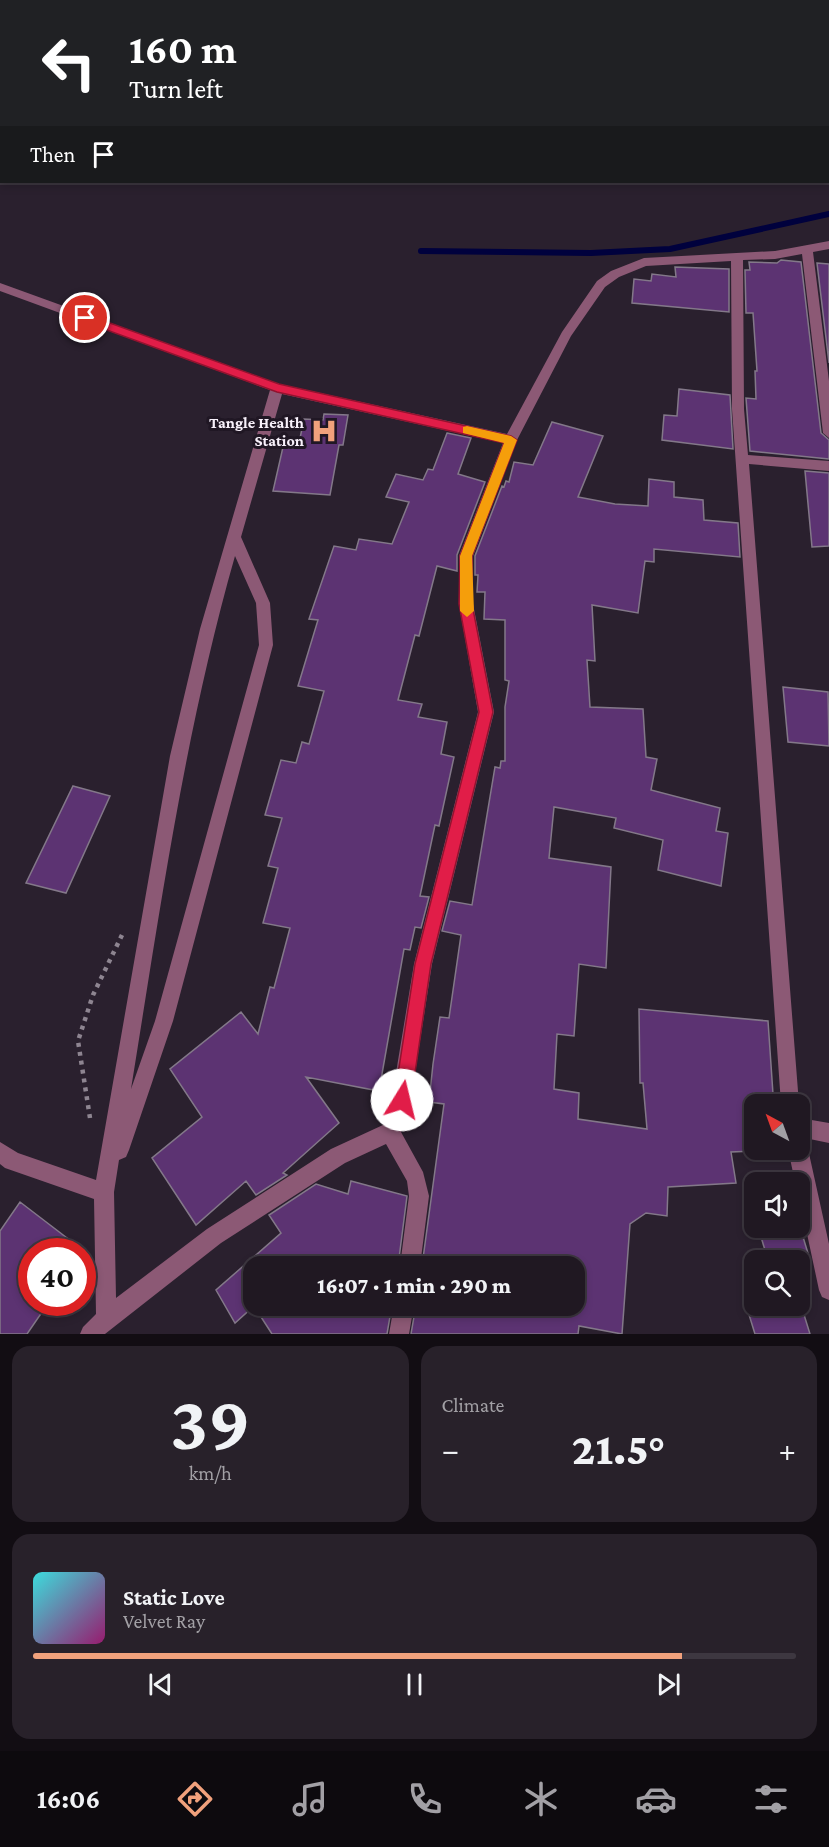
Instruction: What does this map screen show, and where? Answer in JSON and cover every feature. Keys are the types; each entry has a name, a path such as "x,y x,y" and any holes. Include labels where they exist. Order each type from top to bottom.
{"street":[{"path":"90,1334 106,1318 214,1236 338,1156 390,1132 398,1118 423,964 486,712 466,604 466,556 511,440 566,335 601,284 615,274 644,262 775,255 829,245"},
{"path":"807,250 829,433"},
{"path":"736,257 738,409 789,1094"},
{"path":"0,287 277,388 511,440"},
{"path":"106,1318 104,1192 178,756 207,629 277,388"},
{"path":"742,459 829,466"},
{"path":"104,1192 164,1021 266,645 263,603 233,536"},
{"path":"810,1130 829,1133"},
{"path":"390,1132 416,1179 419,1196 411,1256"},
{"path":"0,1152 12,1161 104,1192"},
{"path":"800,1160 829,1290"},
{"path":"399,1334 402,1316"}],"path":[{"path":"91,1122 78,1041 93,995 124,931"}],"building":[{"path":"781,260 801,262 821,433 829,440 829,459 750,451 746,398 756,399 755,371 757,371 753,313 746,313 745,270 750,270 749,262 777,263"},
{"path":"817,263 829,264 829,363"},
{"path":"675,267 729,269 729,312 632,303 634,279 651,281 652,274 676,277"},
{"path":"679,389 730,395 733,449 662,440 664,415 677,416"},
{"path":"324,414 348,415 343,445 339,445 330,495 273,491 283,447 298,448 304,419 323,420"},
{"path":"552,422 603,436 578,497 615,504 648,506 649,479 674,482 674,497 703,500 704,520 738,523 740,557 654,549 654,562 645,561 638,613 592,605 595,661 587,660 590,707 643,709 646,757 657,759 651,790 720,808 716,831 728,833 721,886 658,870 663,840 614,828 616,818 554,807 549,858 611,867 606,968 579,964 574,1036 557,1034 554,1089 579,1093 578,1119 647,1129 643,1083 640,1083 639,1009 768,1021 773,1094 744,1094 744,1151 731,1152 736,1183 668,1187 667,1216 646,1213 630,1224 622,1334 579,1326 578,1334 411,1334 414,1316 585,1316 585,1256 423,1256 444,1104 429,1102 433,1064 440,1017 449,1018 461,935 442,931 450,901 472,905 495,767 500,768 501,761 505,761 505,707 509,681 505,680 505,620 484,619 485,592 477,592 478,575 475,575 475,556 502,486 504,487 506,481 509,482 514,462 533,465"},
{"path":"447,433 471,438 458,474 485,482 457,555 457,571 437,566 419,636 415,635 398,700 422,704 418,717 447,722 441,754 454,757 439,826 435,825 420,896 429,897 421,928 415,927 410,950 404,949 379,1091 306,1077 339,1123 283,1173 287,1175 256,1195 246,1181 196,1225 152,1158 202,1117 170,1069 241,1012 258,1034 270,987 274,988 290,928 263,923 278,868 268,866 282,818 265,815 281,760 296,763 302,742 309,744 324,691 298,686 318,620 309,619 334,546 356,550 359,539 392,544 409,502 386,497 396,474 423,480 428,469 433,470"},
{"path":"805,471 829,473 829,546 812,547"},
{"path":"783,687 828,692 829,746 788,742"},
{"path":"73,786 110,796 66,893 26,883"},
{"path":"351,1181 407,1196 399,1256 255,1256 281,1233 269,1215 316,1184 348,1194"},
{"path":"20,1202 67,1238 18,1238 18,1316 39,1316 27,1334 0,1334 0,1231"},
{"path":"761,1238 803,1238 807,1250 765,1250"},
{"path":"243,1266 243,1316 235,1323 216,1290"},
{"path":"260,1316 390,1316 387,1334 272,1334"},
{"path":"749,1316 804,1316 810,1334 755,1334"}],"waterway":[{"path":"421,251 591,253 670,249 829,214"}],"slow traffic":[{"path":"467,430 511,440 466,556 467,611"}],"place":[{"name":"Tangle Health Station","path":"324,431"}],"route":[{"path":"85,318 277,388 511,440 466,556 466,604 486,712 423,964 402,1100"}]}
